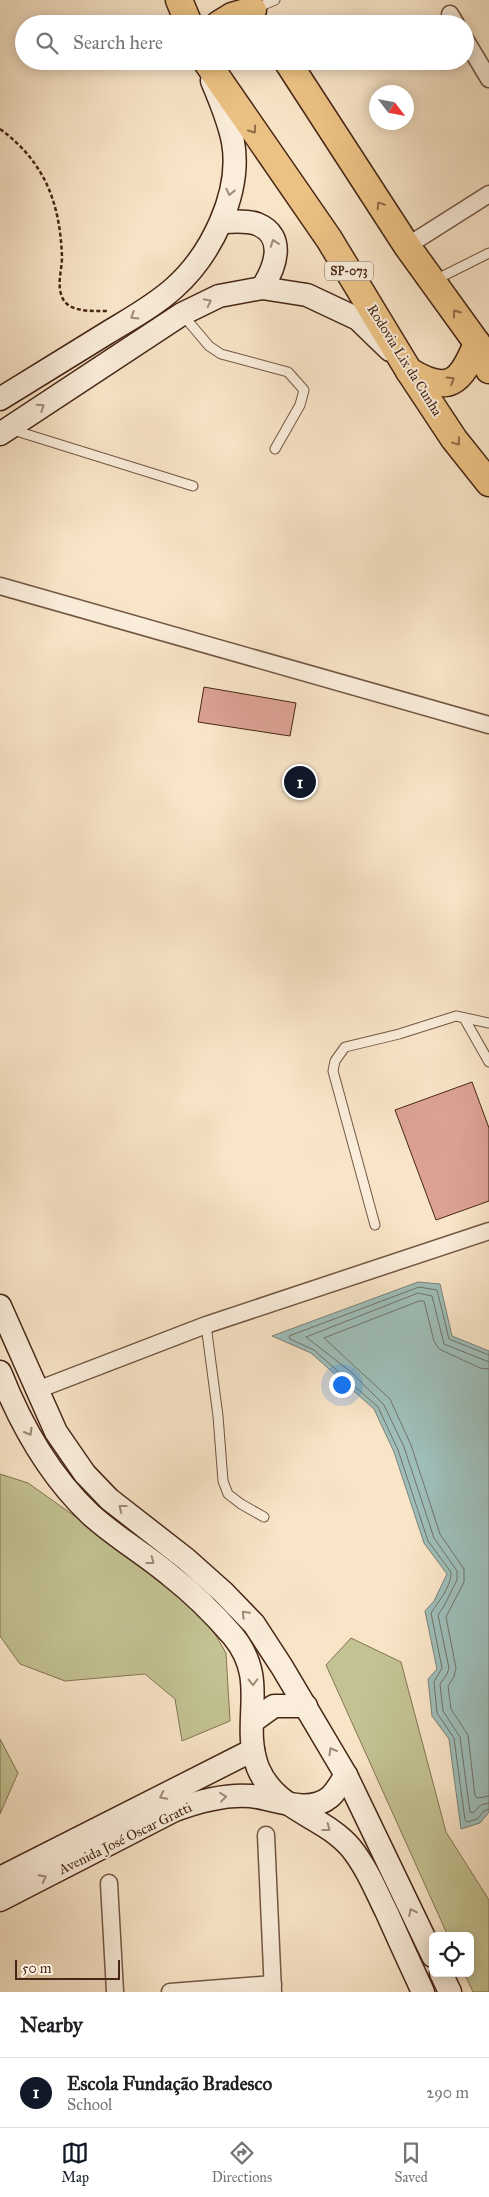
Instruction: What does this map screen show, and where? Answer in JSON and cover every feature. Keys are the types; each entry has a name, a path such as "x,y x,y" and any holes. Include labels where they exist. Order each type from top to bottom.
{"main road":[{"path":"179,0 185,15"},
{"path":"235,15 260,7"},
{"path":"0,399 150,306 174,288 197,263 222,222 233,175 233,143 208,70"},
{"name":"Rodovia Lix da Cunha","path":"211,70 329,240 409,371 454,439 489,483"},
{"path":"293,70 407,246 477,343 489,370"},
{"path":"222,222 257,224 274,239 277,251 275,263 262,288"},
{"path":"4,431 182,314 219,296 262,288 306,295 358,319 409,371 424,380 444,385 455,380 470,361 477,343"},
{"path":"0,1306 56,1432 85,1474 109,1499 186,1559 223,1592 248,1618 282,1667 346,1775 429,1948"},
{"path":"0,1372 5,1399 69,1492 92,1515 172,1576 208,1608 234,1638 252,1672 253,1750 264,1782 285,1803 324,1825 350,1847 367,1871 423,1992"},
{"path":"253,1721 274,1706 306,1706"},
{"name":"Avenida José Oscar Gratti","path":"0,1878 253,1750"},
{"path":"285,1803 315,1805 324,1802 332,1796 346,1775"},
{"name":"Avenida José Oscar Gratti","path":"0,1900 175,1810 191,1804 232,1796 251,1796 285,1803"},
{"path":"443,1977 450,1992"}],"street":[{"path":"474,54 489,79"},
{"path":"407,246 489,194"},
{"path":"0,586 489,725"},
{"path":"37,1390 206,1326 489,1231"},
{"path":"170,1992 273,1988 266,1835"},
{"path":"109,1883 115,1992"}],"lane":[{"path":"432,281 489,253"},
{"path":"182,314 209,346 221,354 288,372 304,390 300,405 275,449"},
{"path":"4,431 194,486"},
{"path":"375,1225 332,1071 335,1061 345,1047 399,1034 447,1018 456,1016 489,1023"},
{"path":"464,1018 489,1062"},
{"path":"206,1326 218,1416 223,1481 228,1494 264,1517"}],"path":[{"path":"0,129 18,142 35,162 47,184 55,208 60,233 62,259 59,284 63,300 72,307 90,310 116,310"}],"shaded area":[{"path":"0,1474 28,1483 197,1603 226,1653 230,1721 182,1741 175,1699 145,1674 65,1681 20,1664 0,1636"},
{"path":"351,1638 401,1662 446,1832 489,1900 489,1992 473,1992 466,1977 474,1977 474,1932 446,1932 326,1665"},
{"path":"0,1739 18,1773 0,1814"}],"water":[{"path":"418,1282 440,1284 452,1336 489,1351 489,1812 480,1823 461,1829 449,1739 432,1716 428,1679 437,1669 425,1611 434,1601 447,1574 424,1543 394,1452 374,1409 311,1353 272,1336"}],"building":[{"path":"204,687 296,703 290,736 198,722"},
{"path":"472,1082 489,1128 489,1201 436,1220 395,1110"}],"place":[{"name":"Escola Fundação Bradesco","path":"300,782"}]}
